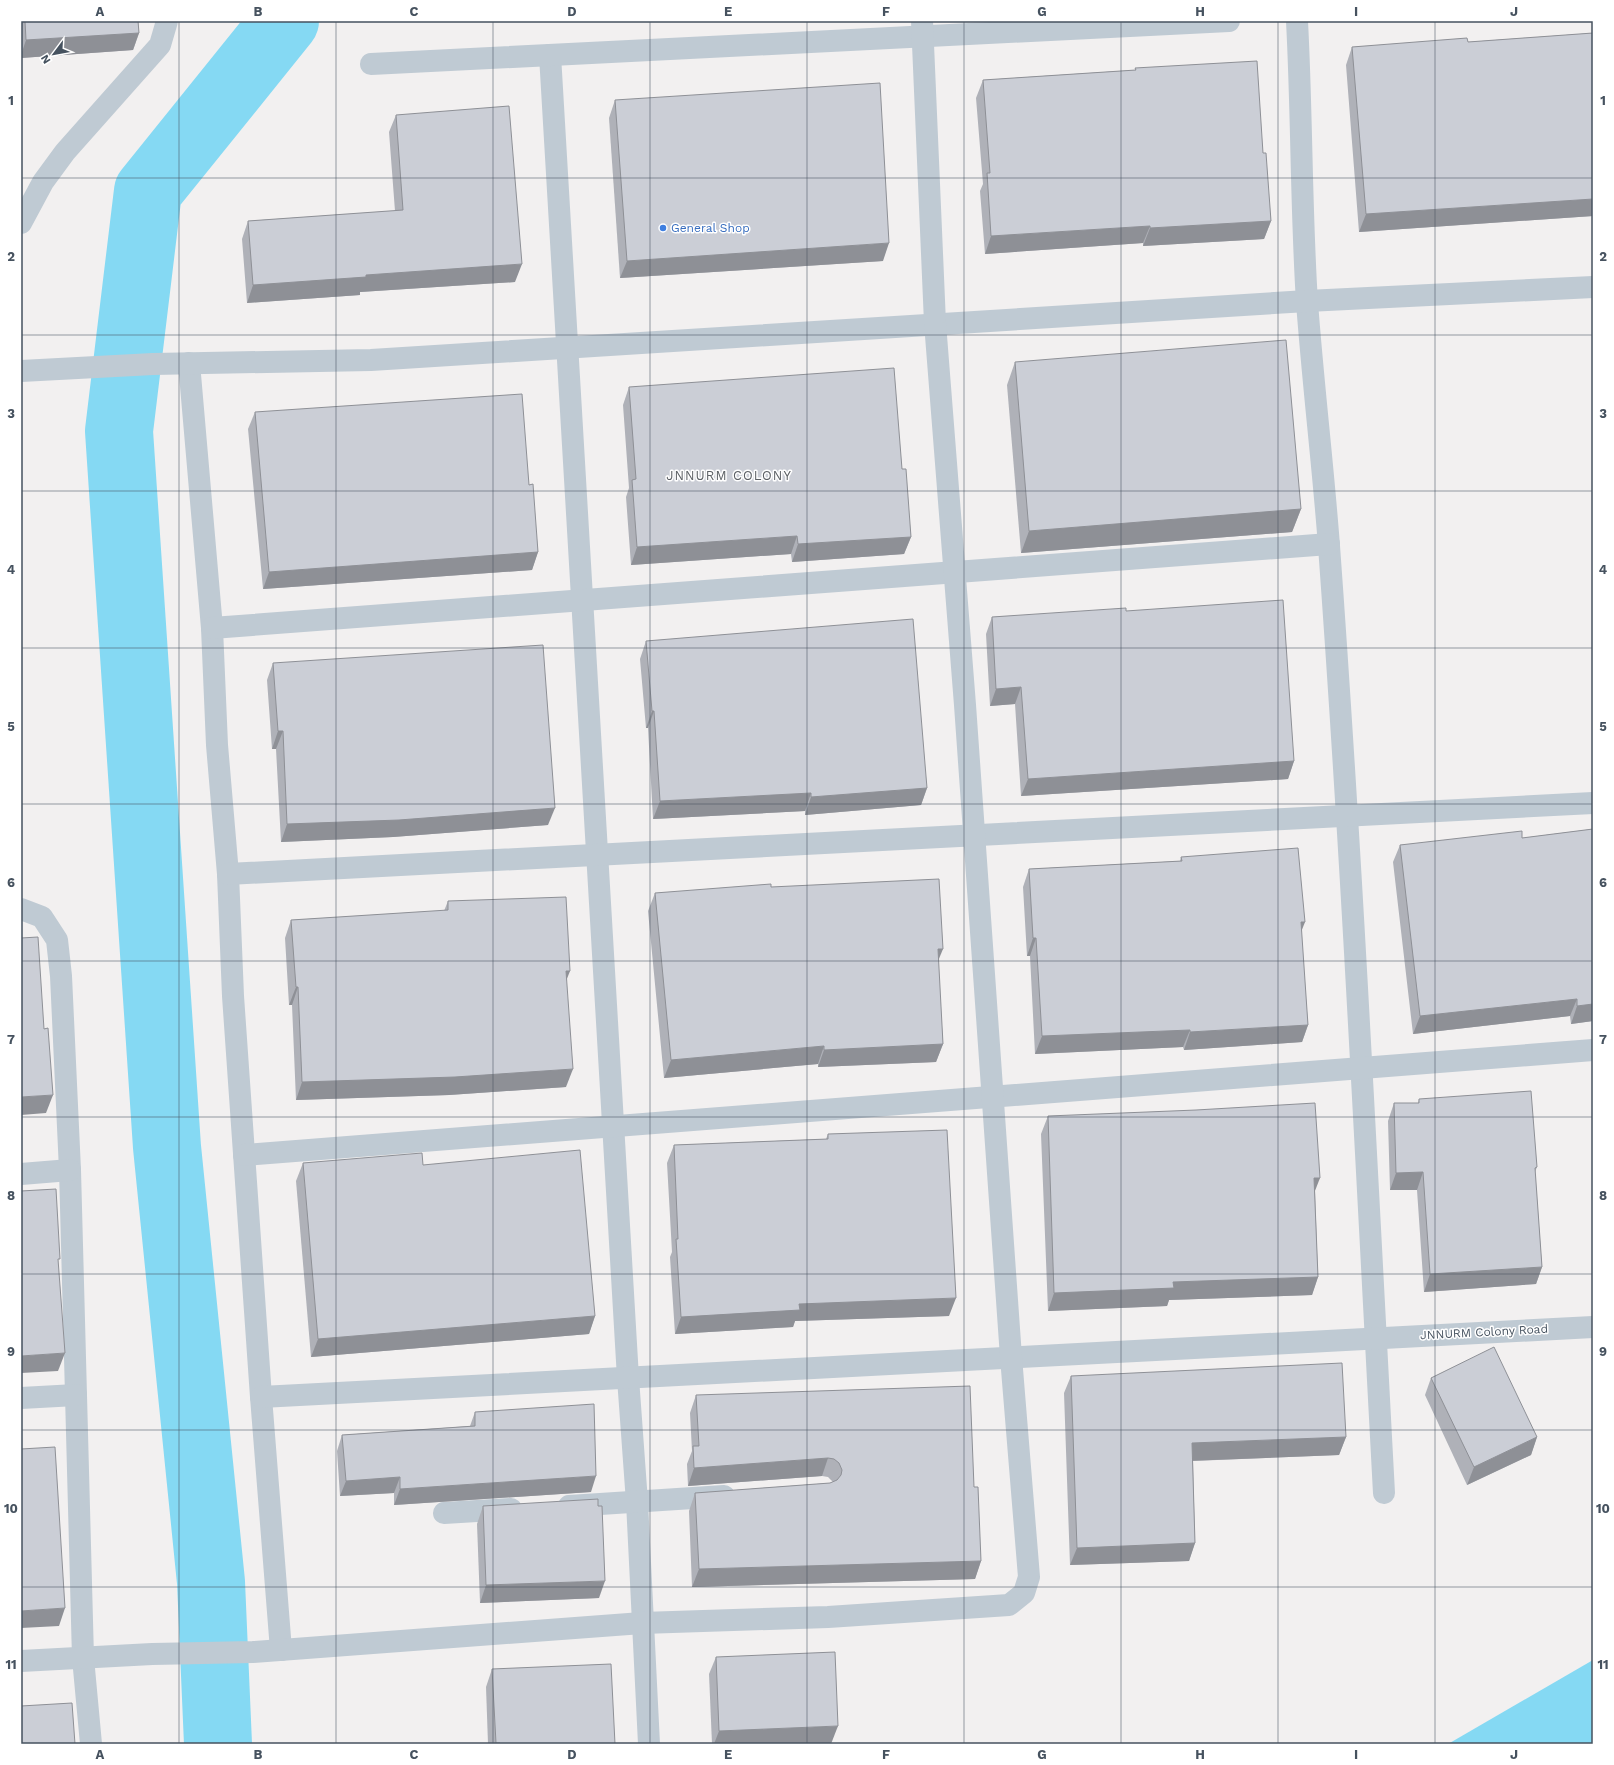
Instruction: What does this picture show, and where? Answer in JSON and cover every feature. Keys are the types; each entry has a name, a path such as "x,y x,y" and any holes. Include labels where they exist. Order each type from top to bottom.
{"street":[{"path":"21,223 43,182 65,152 160,46 167,21"},
{"path":"371,64 550,55 922,29 1229,21"},
{"path":"1297,21 1307,301 1329,544 1347,816 1362,1068 1384,1493"},
{"path":"21,1661 152,1654 253,1652 642,1623 828,1617 1009,1605 1024,1593 1029,1577 1011,1357 955,572 935,323 922,29"},
{"path":"550,55 568,348 581,600 628,1378 637,1502 649,1744"},
{"path":"21,370 153,364 371,360 935,323 1307,301 1593,287"},
{"path":"189,363 212,628 217,745 228,874 233,996 261,1397 281,1650"},
{"path":"212,628 1329,544"},
{"path":"228,874 1593,803"},
{"path":"21,909 42,917 57,940 61,976 70,1170 83,1658 91,1744"},
{"path":"244,1155 1593,1050"},
{"path":"21,1174 70,1170"},
{"name":"JNNURM Colony Road","path":"261,1397 1593,1327"},
{"path":"21,1398 76,1396"},
{"path":"552,1507 746,1494"},
{"path":"444,1513 529,1508"}],"water":[{"path":"1593,1660 1593,1744 1448,1744"}],"building":[{"path":"25,21 138,21 139,33 26,40"},
{"path":"1593,33 1593,199 1366,214 1352,47 1467,38 1468,42"},
{"path":"1257,61 1263,153 1266,153 1271,221 1150,228 1150,226 991,236 987,173 990,173 983,80 1136,70 1135,68"},
{"path":"880,83 889,243 627,261 615,100"},
{"path":"509,106 522,264 253,285 248,221 403,210 396,115"},
{"path":"1286,340 1301,509 1029,531 1015,362"},
{"path":"894,368 902,469 906,469 911,537 798,544 797,536 637,547 632,480 636,479 629,387"},
{"path":"522,394 529,485 533,484 538,552 269,572 255,412"},
{"path":"1283,600 1294,761 1028,779 1021,687 996,689 992,617 1126,608 1126,611"},
{"path":"913,619 927,788 811,797 811,793 660,801 654,711 652,711 646,641"},
{"path":"543,645 555,808 399,820 287,824 283,731 278,731 273,663"},
{"path":"1593,829 1593,1004 1577,1006 1577,999 1420,1016 1400,845 1522,831 1522,838"},
{"path":"1298,848 1305,922 1301,922 1308,1025 1190,1032 1190,1030 1042,1036 1036,938 1033,938 1029,869 1182,861 1181,857"},
{"path":"939,879 943,949 938,949 943,1044 824,1050 824,1046 671,1060 655,893 771,884 771,887"},
{"path":"566,897 570,971 566,971 573,1069 455,1077 302,1082 298,987 296,987 291,920 448,910 448,901"},
{"path":"38,937 44,1029 48,1028 53,1095 21,1097 21,938"},
{"path":"1531,1091 1537,1167 1535,1168 1542,1267 1430,1274 1423,1172 1396,1173 1394,1103 1419,1103 1419,1099"},
{"path":"1315,1103 1320,1178 1314,1178 1318,1277 1173,1282 1174,1288 1054,1293 1048,1116 1196,1110"},
{"path":"947,1130 956,1298 799,1304 800,1310 681,1317 676,1239 678,1239 674,1145 828,1139 828,1134"},
{"path":"580,1150 595,1316 318,1339 303,1163 422,1153 423,1165"},
{"path":"56,1189 60,1259 58,1259 65,1353 21,1356 21,1191"},
{"path":"1494,1347 1537,1437 1474,1467 1431,1378"},
{"path":"1342,1363 1346,1437 1192,1443 1195,1543 1077,1548 1071,1376"},
{"path":"970,1386 974,1487 978,1487 981,1561 699,1569 695,1493 830,1483 837,1480 841,1475 842,1470 839,1463 834,1459 828,1458 694,1468 693,1446 699,1446 696,1395"},
{"path":"594,1404 596,1476 400,1489 400,1477 346,1481 342,1435 475,1426 475,1412"},
{"path":"55,1447 65,1608 21,1611 21,1449"},
{"path":"598,1499 598,1506 602,1506 605,1581 486,1585 483,1506"},
{"path":"835,1652 838,1726 719,1731 716,1657"},
{"path":"611,1664 615,1744 496,1743 492,1669"},
{"path":"72,1703 75,1744 21,1744 21,1706"}],"waterway":[{"path":"218,1744 211,1582 167,1147 119,431 148,191 285,21"}],"place":[{"name":"General Shop","path":"663,228"}],"district":[{"name":"JNNURM COLONY","path":"729,475"}]}
